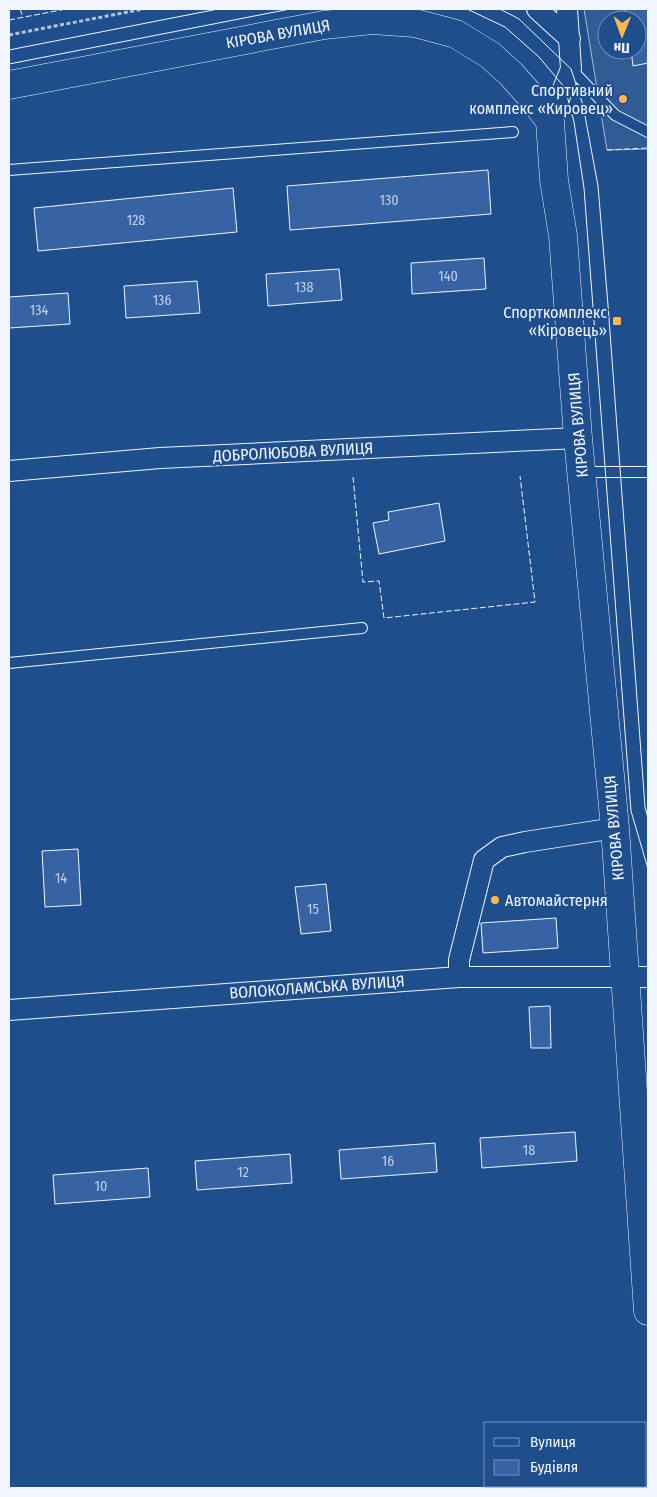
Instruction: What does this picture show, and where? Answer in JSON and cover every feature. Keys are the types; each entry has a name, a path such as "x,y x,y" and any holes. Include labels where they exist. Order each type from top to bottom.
{"main road":[{"name":"КІРОВА ВУЛИЦЯ","path":"9,85 324,25 372,20 415,24 456,34 490,55 511,74 535,100 550,121 554,180 563,236 578,438 615,828 637,977 648,1311"}],"street":[{"path":"537,9 570,38"},
{"path":"550,121 571,69 567,9"},
{"name":"ДОБРОЛЮБОВА ВУЛИЦЯ","path":"9,471 160,458 578,438"},
{"path":"460,977 458,960 484,860 502,847 615,828"},
{"name":"ВОЛОКОЛАМСЬКА ВУЛИЦЯ","path":"9,1010 460,977 637,977"}],"lane":[{"path":"571,69 615,116 648,132"},
{"path":"9,170 513,132"},
{"path":"581,472 648,472"},
{"path":"9,663 362,628"}],"path":[{"path":"9,35 143,9"}],"shaded area":[{"name":"Cпортивний комплекс «Кировец»","path":"584,9 648,9 648,149 607,150"}],"building":[{"path":"648,9 648,63 633,66 632,60 647,60 647,10 624,10"},
{"path":"488,170 491,214 290,230 287,186"},
{"path":"233,188 237,232 38,251 34,208"},
{"path":"484,258 486,289 412,294 411,263"},
{"path":"339,269 342,300 268,306 266,274"},
{"path":"197,281 200,313 126,318 124,286"},
{"path":"68,293 70,324 9,328 9,297"},
{"path":"439,503 445,541 379,554 373,523 389,520 388,512"},
{"path":"78,849 81,905 45,907 42,851"},
{"path":"326,884 331,931 301,934 295,887"},
{"path":"556,918 558,948 483,953 481,923"},
{"path":"550,1006 551,1048 531,1048 529,1007"},
{"path":"575,1132 577,1161 482,1168 480,1138"},
{"path":"435,1143 437,1172 341,1179 339,1150"},
{"path":"290,1154 292,1183 197,1190 195,1161"},
{"path":"148,1168 150,1197 55,1204 53,1175"}],"tram line":[{"path":"9,50 218,9"},
{"path":"9,64 290,9"},
{"path":"467,9 505,27 539,57 565,88 574,122 584,188 631,811 648,869"},
{"path":"500,9 519,19 571,69 583,105 598,186 645,807 648,818"}],"fence":[{"path":"20,9 23,17"},
{"path":"9,20 66,9"},
{"path":"607,150 648,148"},
{"path":"353,477 363,582 379,581 384,618 535,602 520,476"}],"place":[{"name":"Cпортивний комплекс «Кировец»","path":"623,99"},
{"name":"Спорткомплекс «Кіровець»","path":"617,321"},
{"name":"Автомайстерня","path":"495,900"}]}
